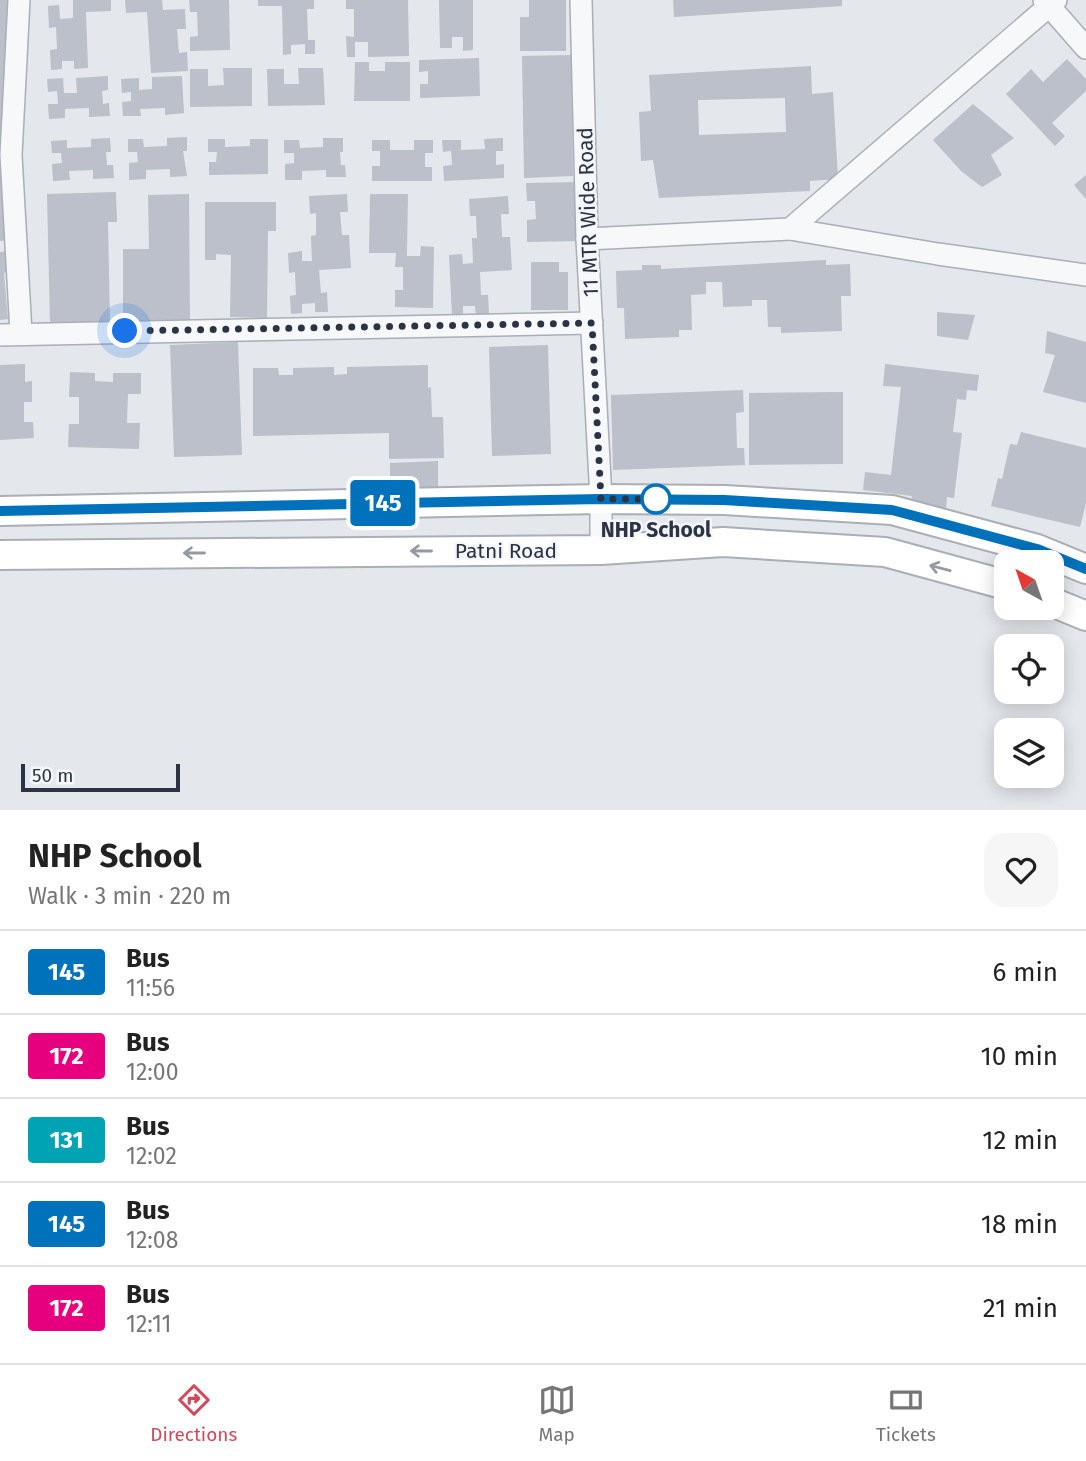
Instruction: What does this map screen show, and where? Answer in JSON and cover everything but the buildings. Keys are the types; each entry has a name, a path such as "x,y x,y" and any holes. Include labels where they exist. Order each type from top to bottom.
{"main road":[{"path":"0,511 601,499 724,500 892,510 1037,549 1086,569"},
{"name":"Patni Road","path":"0,555 601,550 723,542 885,552 994,582"},
{"path":"1064,607 1086,616"}],"street":[{"path":"19,0 11,155 11,334 592,323"},
{"name":"11 MTR Wide Road","path":"581,0 587,239 601,499 601,550"},
{"path":"790,229 1050,2 1086,48"},
{"path":"587,239 790,229 1086,275"}],"bus line":[{"name":"145","path":"0,511 601,499 724,500 892,510 1037,549 1086,569"}],"place":[{"name":"NHP School","path":"656,499"}],"route":[{"path":"125,331 592,323 601,499 656,499"}]}
